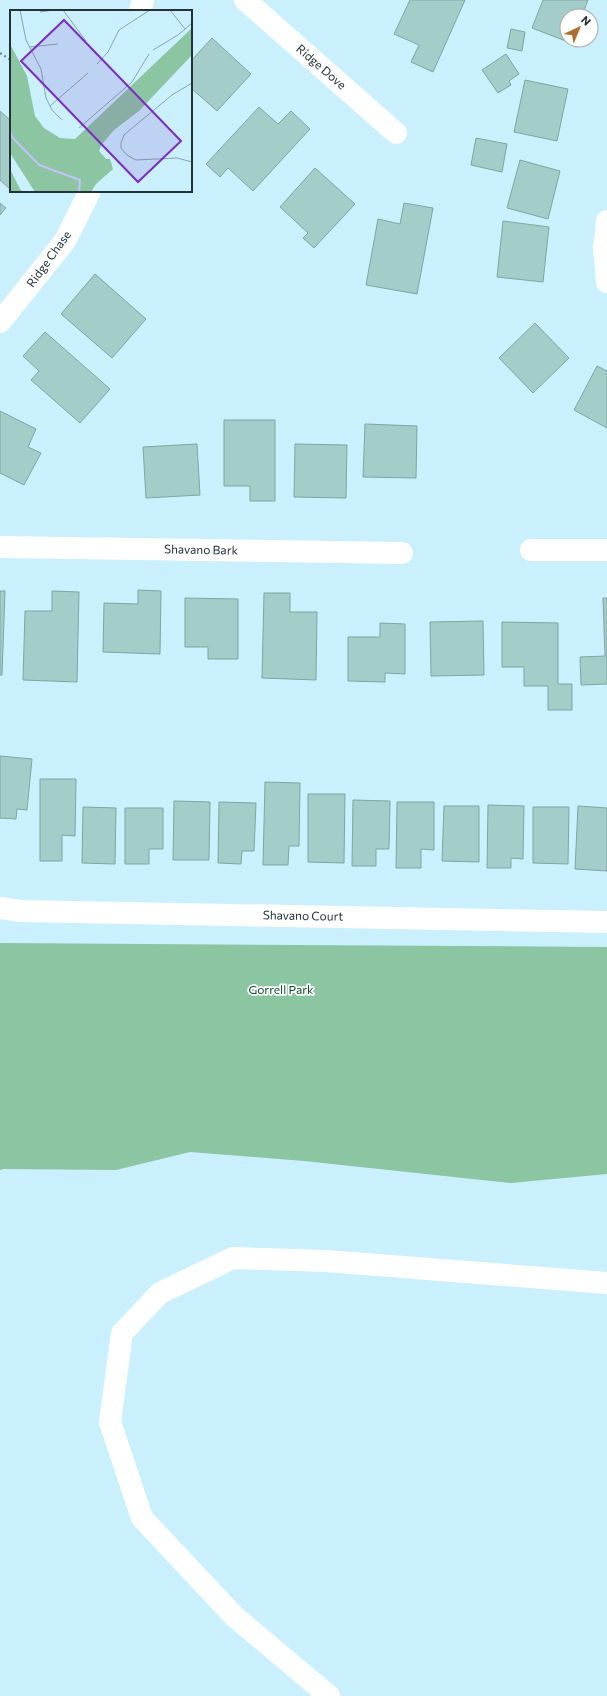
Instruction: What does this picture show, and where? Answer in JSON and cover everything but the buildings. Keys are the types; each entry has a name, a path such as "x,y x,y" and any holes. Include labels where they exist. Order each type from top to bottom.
{"street":[{"path":"140,10 143,0"},
{"name":"Ridge Dove","path":"245,0 396,133"},
{"name":"Ridge Chase","path":"0,322 65,241 90,192"},
{"path":"607,221 604,248 607,282"},
{"name":"Shavano Bark","path":"0,547 402,553"},
{"path":"531,550 607,550"},
{"name":"Shavano Court","path":"0,908 29,911 607,922"},
{"path":"329,1696 234,1616 142,1518 110,1422 122,1333 160,1293 233,1258 326,1261 607,1283"}],"path":[{"path":"0,53 10,59"}],"green space":[{"name":"Gorrell Park","path":"0,943 607,947 607,1174 511,1183 304,1161 190,1152 116,1170 0,1170"}]}
